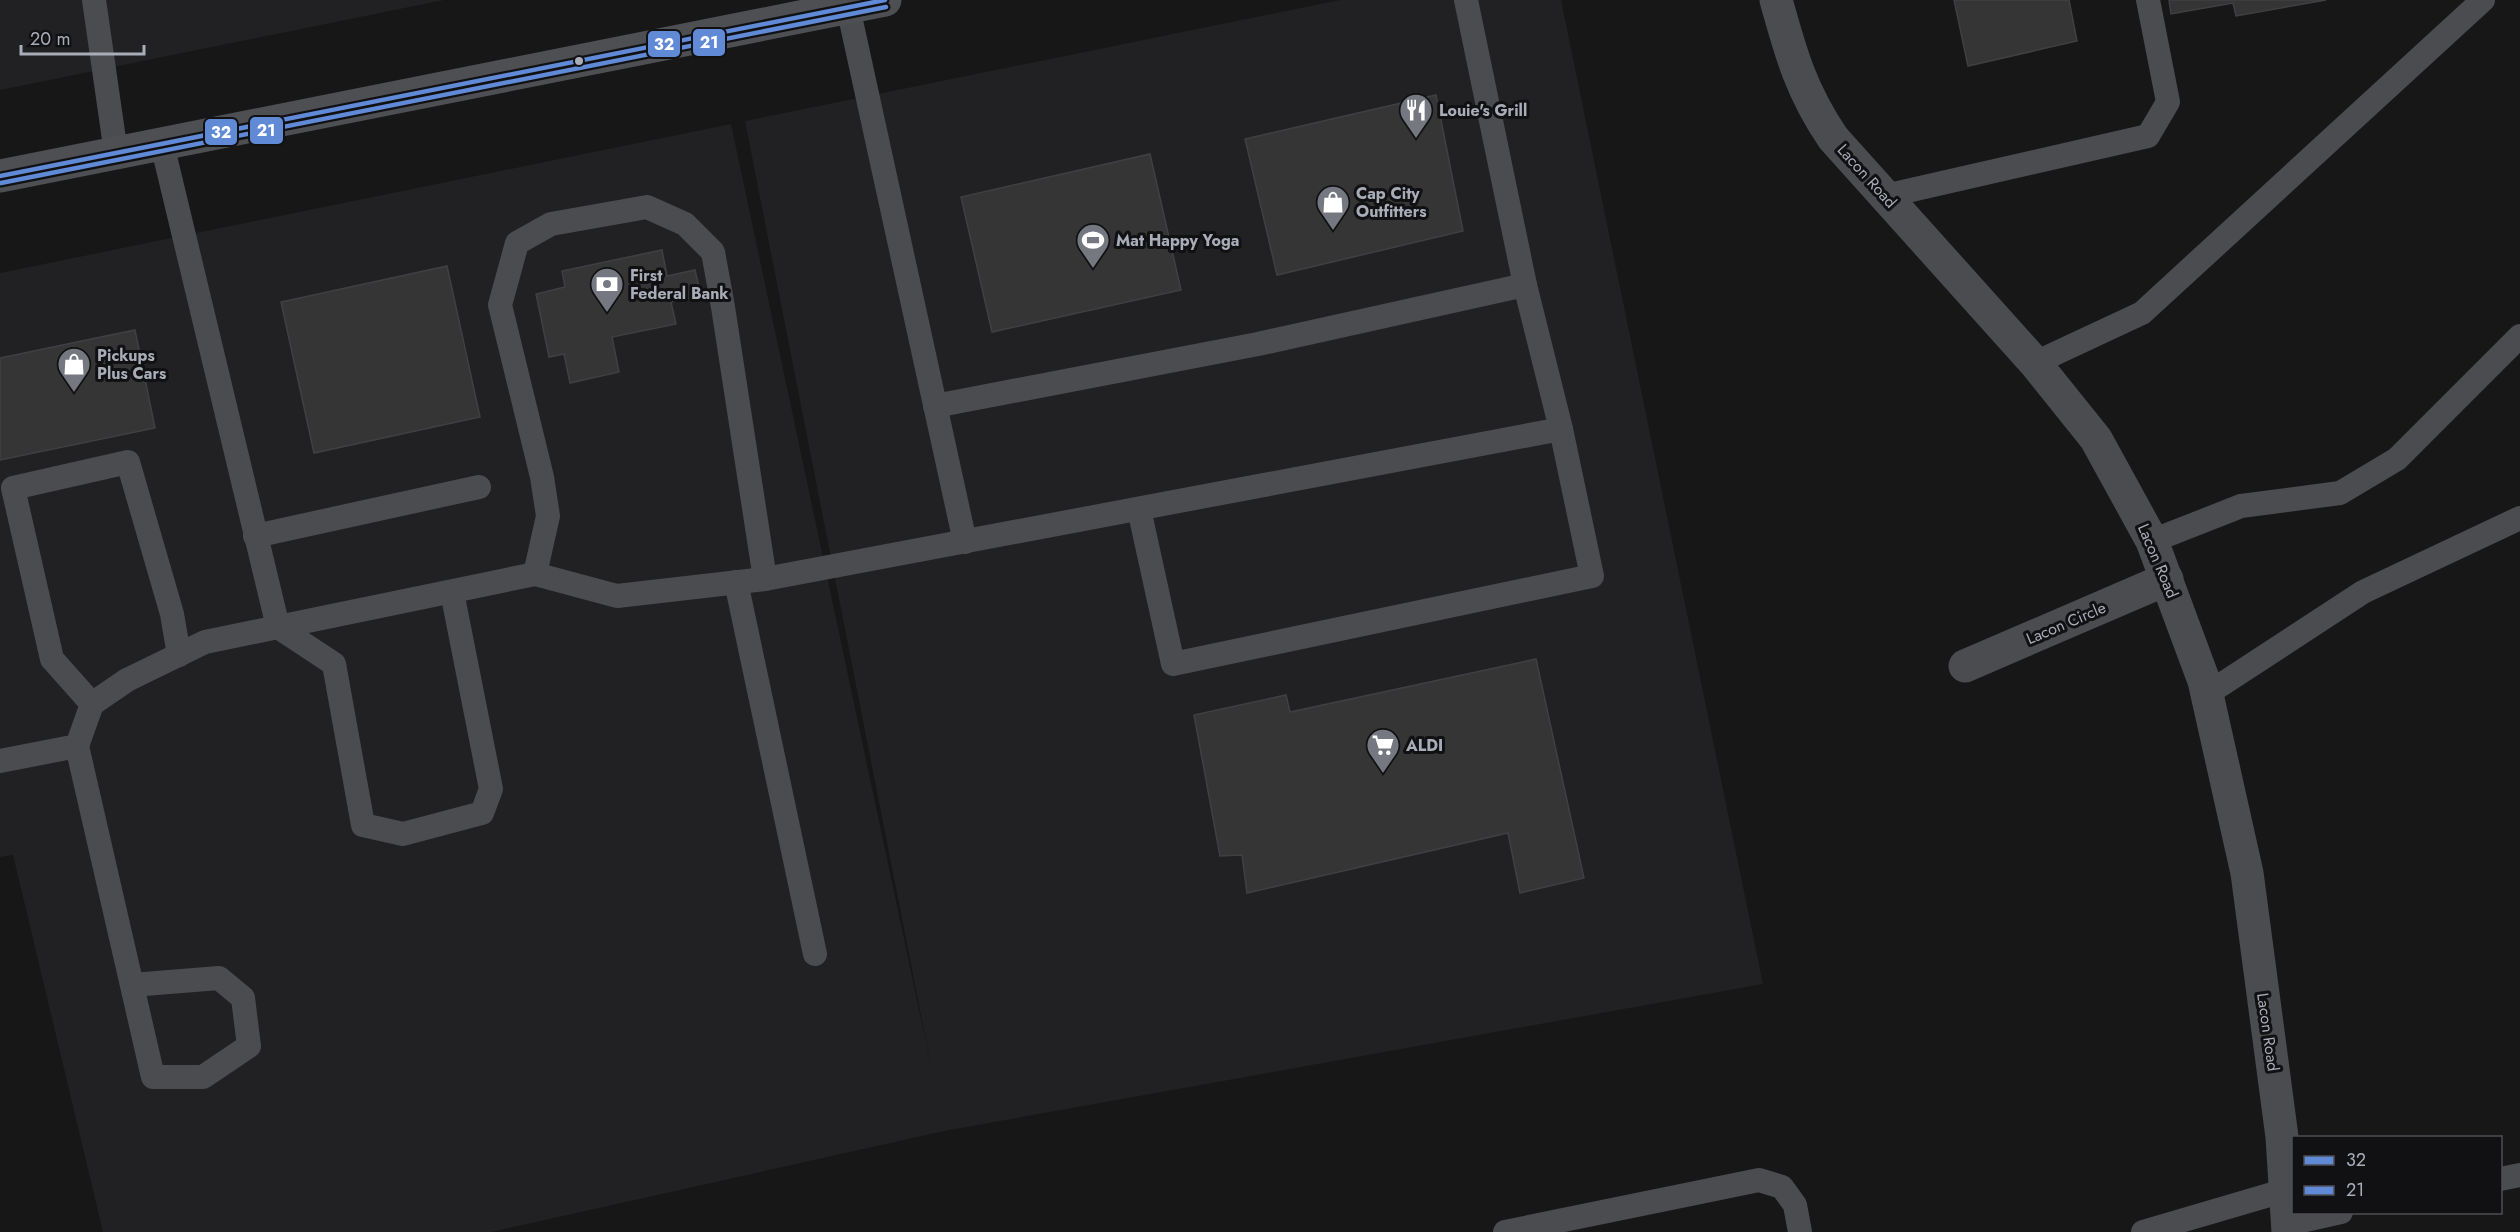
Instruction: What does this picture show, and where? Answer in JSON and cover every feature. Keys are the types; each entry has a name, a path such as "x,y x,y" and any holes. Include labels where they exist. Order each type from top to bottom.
{"main road":[{"path":"0,176 848,4 885,0"}],"street":[{"name":"Lacon Road","path":"1776,0 1793,61 1813,108 1833,138 2035,363 2096,439 2152,541 2207,694 2247,873 2282,1137 2288,1228"},
{"name":"Lacon Circle","path":"1965,666 2167,579"}],"lane":[{"path":"94,0 116,153"},
{"path":"1139,509 1173,664 1592,576 1561,429 1526,285 1466,0"},
{"path":"1885,196 2148,135 2168,102 2148,0"},
{"path":"2035,363 2142,313 2483,0"},
{"path":"848,4 965,542"},
{"path":"162,144 278,627 334,664 363,825 403,834 482,813 491,789 452,592"},
{"path":"536,574 548,516 542,477 500,305 517,243 551,224 647,207 685,224 713,252 765,579"},
{"path":"935,406 1258,344 1526,285"},
{"path":"2152,541 2241,506 2340,493 2397,459 2520,336"},
{"path":"132,986 219,978 243,998 249,1046 203,1077 153,1077 132,986 77,746 92,704 127,680 205,642 536,574 617,596 765,579 1561,429"},
{"path":"92,704 52,659 13,488 128,462 172,614 179,655"},
{"path":"255,536 479,487"},
{"path":"2207,694 2363,592 2520,518"},
{"path":"736,582 815,954"},
{"path":"0,761 77,746"},
{"path":"2502,1179 2520,1175"},
{"path":"1505,1232 1759,1180 1782,1187 1795,1205 1800,1232"},
{"path":"2142,1232 2286,1190"},
{"path":"2288,1228 2334,1214"}],"shaded area":[{"path":"0,0 444,0 0,90"},
{"path":"1340,0 1561,0 1763,984 944,1131 491,1232 103,1232 13,855 0,857 0,273 731,124 931,1066 745,121"}],"building":[{"path":"1954,0 2069,0 2077,41 1968,66"},
{"path":"2169,0 2326,0 2236,16 2233,3 2171,14"},
{"path":"1436,95 1463,231 1277,275 1245,139"},
{"path":"1150,154 1181,290 992,332 961,197"},
{"name":"First Federal Bank","path":"662,250 667,276 695,270 701,296 671,302 676,324 612,337 619,372 570,383 564,354 549,357 536,294 565,287 562,271"},
{"path":"447,266 480,417 314,453 281,302"},
{"name":"Pickups Plus Cars","path":"135,330 155,428 0,460 0,358"},
{"name":"ALDI","path":"1536,659 1584,878 1520,893 1508,833 1247,893 1242,855 1220,856 1194,715 1286,695 1290,712"}],"transit line":[{"name":"32","path":"0,176 885,0"},
{"name":"21","path":"1,183 886,7"}],"place":[{"name":"Louie's Grill","path":"1416,139"},
{"name":"Cap City Outfitters","path":"1333,231"},
{"name":"Mat Happy Yoga","path":"1093,269"},
{"name":"First Federal Bank","path":"607,313"},
{"name":"Pickups Plus Cars","path":"74,393"},
{"name":"ALDI","path":"1383,774"}]}
